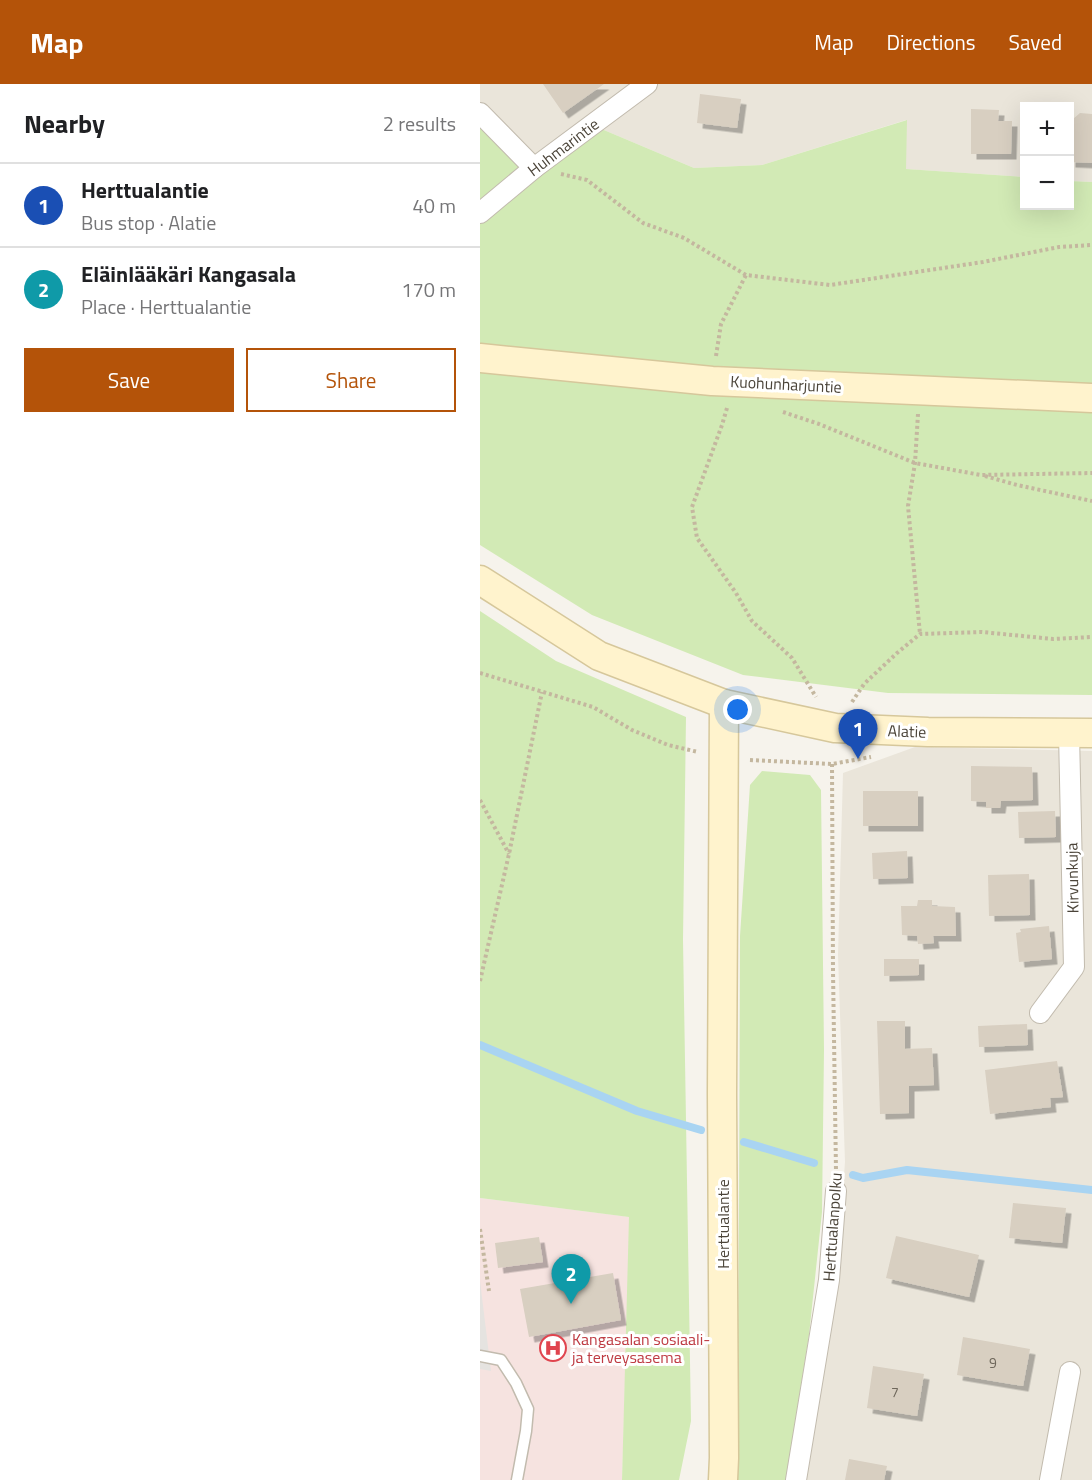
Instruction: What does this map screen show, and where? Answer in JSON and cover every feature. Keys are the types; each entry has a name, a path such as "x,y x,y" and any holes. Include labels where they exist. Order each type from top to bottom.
{"street":[{"name":"Huhmarintie","path":"480,213 534,168 647,84"},
{"path":"480,113 534,168"},
{"name":"Kuohunharjuntie","path":"480,358 723,381 1092,398"},
{"path":"480,580 599,656 724,704"},
{"name":"Alatie","path":"724,704 835,728 928,732 1080,733"},
{"name":"Herttualantie","path":"723,1480 724,704"},
{"name":"Kirvunkuja","path":"1040,1012 1074,967 1080,733"},
{"name":"Herttualanpolku","path":"796,1480 829,1280 836,1191"},
{"path":"1050,1480 1070,1372"}],"lane":[{"path":"480,1356 501,1360 516,1383 528,1409 517,1480"}],"path":[{"path":"534,168 587,180 643,223 684,238 746,275 830,285 983,262 1059,247 1092,245"},
{"path":"746,275 721,324 722,425 692,507 697,538 736,592 752,621 792,658 835,728 864,684 921,634 982,632 1053,639 1092,637"},
{"path":"919,391 915,463 908,506 921,634"},
{"path":"776,409 915,463 981,474 1017,485 1092,501"},
{"path":"981,474 1092,473"},
{"path":"480,981 542,692"},
{"name":"Herttualanpolku","path":"831,764 836,1191"},
{"path":"480,800 509,854"},
{"path":"480,1229 489,1291"}],"shaded area":[{"path":"480,84 1092,84 1092,182 1074,181 1074,102 1020,102 1020,177 905,169 906,120 762,165 694,168 592,125 534,168 480,114"},
{"path":"915,747 1092,751 1092,1480 802,1480 833,1320 845,1162 838,955 843,773"},
{"name":"Kangasalan sosiaali- ja terveysasema","path":"480,1198 630,1217 622,1480 480,1480"},
{"path":"480,1281 491,1371 480,1369"}],"green space":[{"path":"480,114 534,168 592,125 694,168 762,165 907,120 906,169 1020,177 1020,210 1074,210 1074,181 1092,182 1092,695 888,693 743,675 592,615 480,545"},
{"path":"480,611 556,661 686,717 683,940 691,1421 679,1480 622,1480 629,1217 480,1198"},
{"path":"762,771 810,775 821,790 824,1050 822,1212 809,1335 786,1480 737,1480 740,936 750,785"}],"building":[{"path":"543,84 604,84 563,113"},
{"path":"700,94 741,99 737,128 697,123"},
{"path":"971,109 999,110 998,121 1012,121 1011,154 971,154"},
{"path":"1080,113 1092,114 1092,163 1074,162 1074,118"},
{"path":"971,766 1032,767 1033,800 1001,801 1000,808 986,808 986,802 971,801"},
{"path":"863,791 918,791 918,826 863,826"},
{"path":"1055,811 1056,837 1019,838 1018,812"},
{"path":"907,851 908,878 873,879 872,853"},
{"path":"1029,874 1030,915 989,916 988,875"},
{"path":"918,900 932,900 932,906 955,907 956,936 933,936 934,943 918,944 917,936 902,935 901,906 917,906"},
{"path":"1049,926 1052,959 1019,962 1016,933 1021,932 1020,929"},
{"path":"884,959 919,959 919,975 884,976"},
{"path":"877,1021 905,1021 905,1049 932,1048 934,1085 909,1086 909,1113 880,1114"},
{"path":"1027,1024 1028,1045 979,1047 978,1026"},
{"path":"1057,1061 1063,1097 1050,1098 1051,1107 990,1114 985,1070"},
{"path":"1013,1203 1066,1208 1062,1243 1009,1238"},
{"path":"896,1236 979,1255 969,1297 886,1278"},
{"path":"539,1237 543,1262 498,1268 495,1243"},
{"path":"613,1273 621,1320 529,1337 520,1289"},
{"path":"963,1337 1030,1349 1023,1386 957,1375"},
{"path":"873,1366 924,1374 917,1416 867,1408"},
{"path":"849,1459 887,1466 884,1480 845,1480"}],"waterway":[{"path":"480,1045 637,1111 701,1130"},
{"path":"744,1142 814,1163"},
{"path":"853,1175 863,1178 907,1170 1092,1190"}],"place":[{"name":"Herttualantie","path":"858,759"},
{"name":"Eläinlääkäri Kangasala","path":"571,1304"},
{"name":"Kangasalan sosiaali- ja terveysasema","path":"553,1348"}]}
